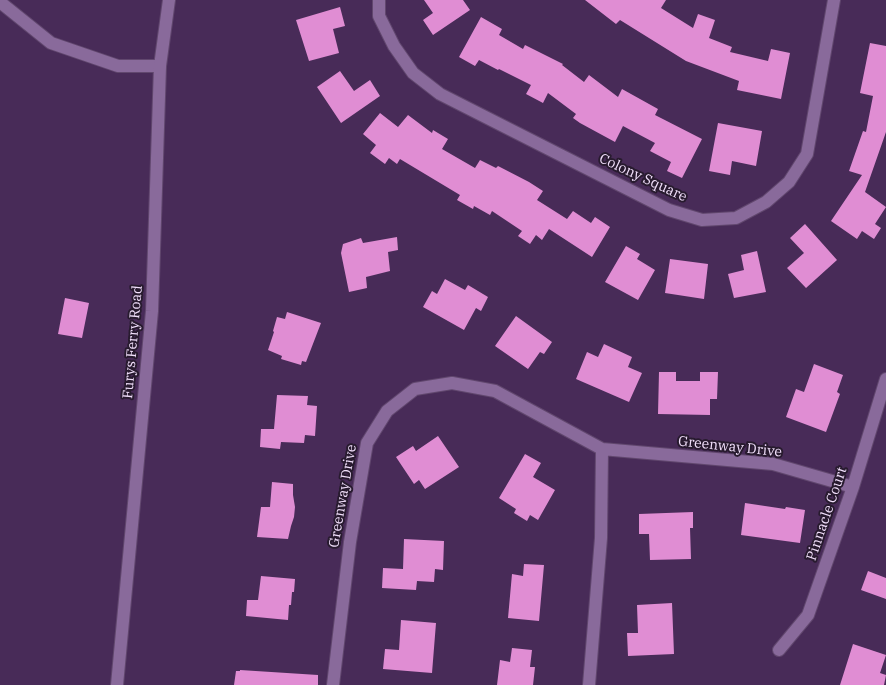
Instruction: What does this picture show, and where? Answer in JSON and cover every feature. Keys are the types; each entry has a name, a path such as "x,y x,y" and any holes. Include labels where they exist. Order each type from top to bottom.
{"street":[{"name":"Furys Ferry Road","path":"117,685 152,311 160,66 169,0"},
{"name":"Colony Square","path":"379,0 379,16 394,46 413,73 440,94 670,210 702,220 736,218 766,202 789,182 808,154 833,0"},
{"path":"0,2 51,43 118,66 160,66"},
{"name":"Pinnacle Court","path":"779,650 808,616 853,487 886,379"},
{"name":"Greenway Drive","path":"333,685 350,542 367,443 387,411 415,389 452,383 495,391 602,449 773,464 853,487"},
{"path":"589,685 601,538 602,449"}],"building":[{"path":"424,0 463,0 470,10 433,35 423,20 433,13"},
{"path":"585,0 666,0 661,8 693,28 698,14 715,20 709,38 732,47 730,52 768,61 771,49 790,53 781,99 737,90 739,81 686,61 620,20 616,24"},
{"path":"340,7 345,26 333,29 339,53 309,61 296,20"},
{"path":"481,17 502,29 499,35 523,49 525,45 563,64 562,65 584,82 589,75 618,97 622,89 658,109 655,115 702,139 682,178 667,171 671,162 650,151 655,143 623,126 615,142 573,118 576,114 548,93 543,103 526,94 531,85 479,60 475,66 459,57"},
{"path":"870,43 886,46 886,132 865,192 886,207 875,224 881,228 874,239 862,231 857,239 831,221 862,175 849,171 863,131 866,132 873,96 860,93"},
{"path":"340,71 354,91 370,80 380,96 341,123 317,87"},
{"path":"380,113 398,127 408,115 432,133 433,130 448,139 442,149 475,168 480,160 496,168 498,166 529,182 543,191 537,200 567,219 573,211 591,223 595,217 610,227 592,257 549,229 542,240 536,235 530,244 518,236 522,231 492,211 490,215 474,206 473,209 457,200 460,195 400,159 397,164 389,158 385,164 370,153 376,145 363,134"},
{"path":"718,123 762,131 756,166 732,161 730,175 709,171"},
{"path":"805,224 837,260 806,288 787,268 804,253 790,238"},
{"path":"397,237 398,250 388,252 390,271 366,277 367,288 349,292 341,253 343,244 361,238 363,243"},
{"path":"626,246 640,254 637,259 655,270 638,300 605,282"},
{"path":"757,251 766,292 734,298 728,274 744,270 741,255"},
{"path":"670,259 708,264 704,299 665,293"},
{"path":"445,279 465,290 468,285 488,297 481,311 476,308 464,330 423,307 432,291 437,294"},
{"path":"65,298 89,303 82,338 58,334"},
{"path":"287,312 321,323 306,362 302,361 301,365 281,359 282,356 268,350 277,317 285,319"},
{"path":"516,316 552,342 544,354 540,352 528,369 495,346"},
{"path":"604,344 632,357 628,367 642,373 629,402 576,379 587,352 598,357"},
{"path":"814,364 843,375 837,392 840,394 826,432 786,417 796,389 804,392"},
{"path":"659,372 676,372 676,381 700,381 700,372 718,372 717,399 710,399 710,415 658,414"},
{"path":"277,395 308,396 307,405 317,406 315,436 305,435 304,443 281,442 280,449 260,447 261,429 274,429"},
{"path":"438,436 459,467 425,489 419,480 414,484 396,457 413,446 416,451"},
{"path":"525,454 541,463 533,477 555,490 538,520 530,515 527,521 514,513 516,509 499,498"},
{"path":"272,482 293,484 295,507 288,539 257,537 261,507 270,507"},
{"path":"745,503 785,509 786,507 805,510 800,543 741,535"},
{"path":"693,512 693,528 690,528 691,559 650,560 649,534 639,534 639,514"},
{"path":"404,539 444,541 443,570 435,569 434,582 417,581 416,590 382,588 383,568 403,569"},
{"path":"524,564 544,565 539,621 508,618 512,574 523,576"},
{"path":"868,571 886,578 886,599 861,590"},
{"path":"261,576 295,579 291,605 289,605 288,620 246,616 247,600 258,600"},
{"path":"672,603 674,654 628,656 627,633 638,633 637,605"},
{"path":"401,620 436,623 432,673 383,669 385,649 399,650"},
{"path":"853,644 886,655 880,673 886,675 884,685 840,685"},
{"path":"512,648 532,650 530,667 535,667 533,685 497,685 500,660 510,662"},
{"path":"236,671 318,675 318,685 234,685"}]}
